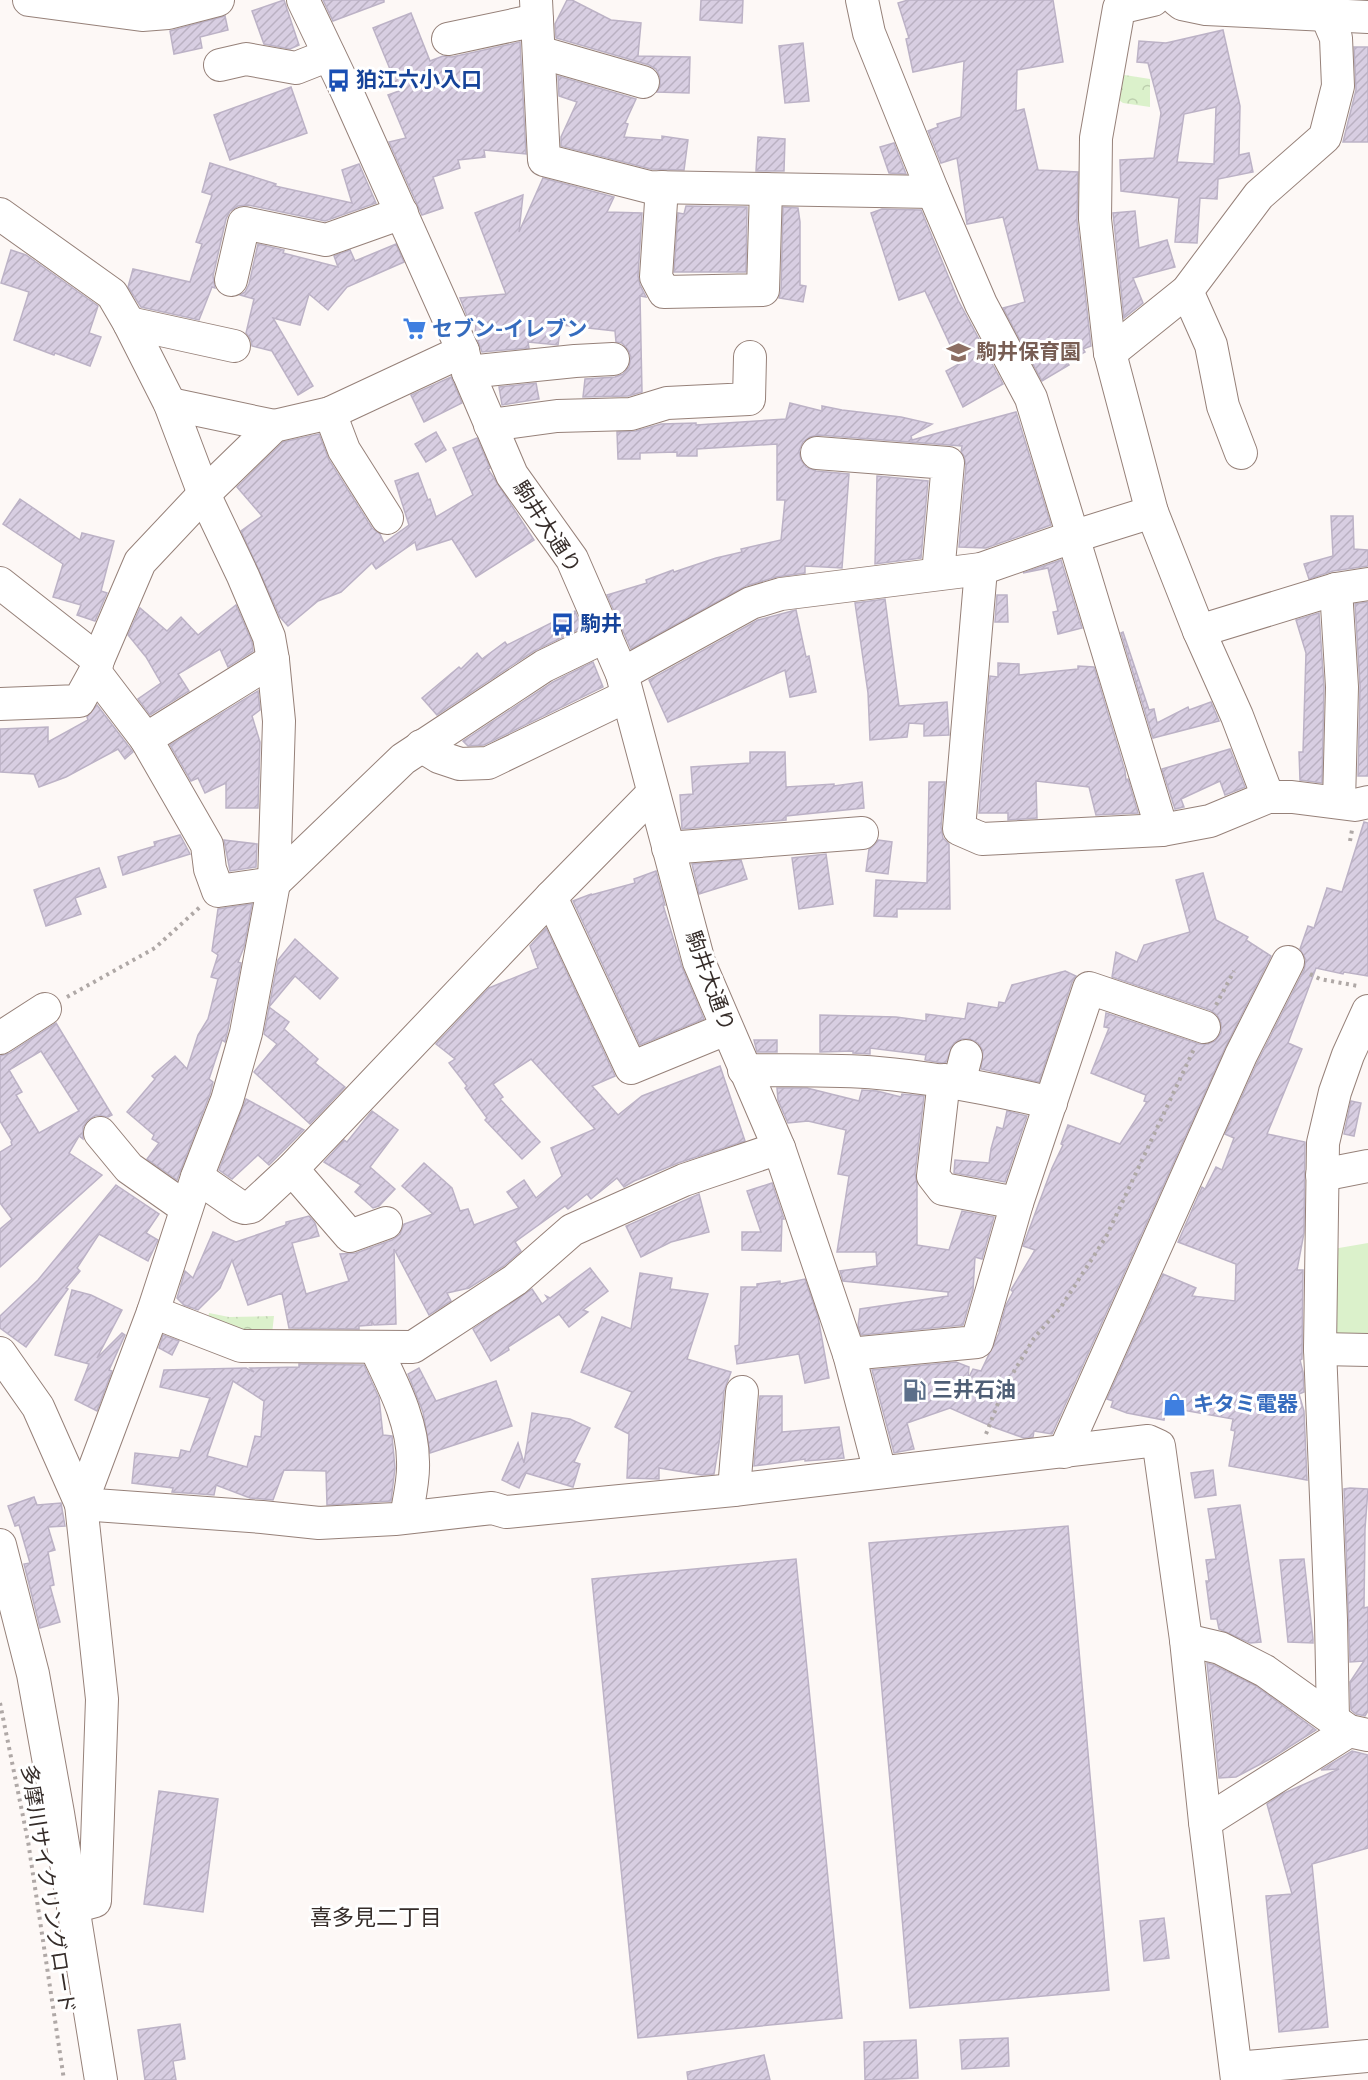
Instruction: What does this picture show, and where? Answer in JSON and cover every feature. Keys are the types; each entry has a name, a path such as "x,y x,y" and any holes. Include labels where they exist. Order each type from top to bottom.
{"street":[{"path":"29,0 142,15 168,13 218,0"},
{"name":"駒井大通り","path":"303,0 402,213 512,474 572,560 606,636 624,685 699,962 779,1148 849,1354 880,1472"},
{"path":"862,0 869,33 933,192 981,304 1031,398 1162,830"},
{"path":"1153,0 1119,8 1096,138 1095,219 1110,353 1152,512 1199,631 1237,716 1268,797"},
{"path":"1177,0 1182,4 1206,9 1324,7 1368,17"},
{"path":"1110,353 1187,291 1259,195 1325,137 1338,86 1336,38 1324,7"},
{"path":"448,39 536,10 544,160 649,187 872,193 933,192"},
{"path":"539,52 643,82"},
{"path":"220,64 246,59 296,68 330,55"},
{"path":"662,188 656,277 664,292 763,290 765,189"},
{"path":"231,280 244,223 326,240 402,213"},
{"path":"0,214 112,294 129,323 170,404 204,494 269,637 279,722 274,883 246,1033 227,1100 186,1208 153,1312 81,1504"},
{"path":"1187,291 1211,345 1223,406 1241,453"},
{"path":"129,323 234,346"},
{"path":"490,425 557,416 631,414 667,403 749,399 750,357"},
{"path":"170,404 274,426 330,413 465,362 613,359"},
{"path":"330,413 344,450 387,518"},
{"path":"0,704 79,701 97,666 140,562 204,494 274,426"},
{"path":"817,453 948,463 938,574"},
{"path":"421,746 439,757 460,764 488,763 624,685 751,603 782,594 981,569 1152,512"},
{"path":"981,569 959,829 982,839 1162,830 1210,821 1268,797 1354,802 1342,687 1336,589"},
{"path":"0,583 97,666 147,739 207,845 210,869 218,891 274,883 403,759 544,666 606,636"},
{"path":"1199,631 1336,589 1368,584"},
{"path":"147,739 273,660"},
{"path":"197,1177 245,1208 251,1207 292,1168 550,897 653,794"},
{"path":"668,848 848,828"},
{"path":"550,897 632,1068 726,1029"},
{"path":"1064,1452 1241,1055 1288,963"},
{"path":"849,1354 977,1342 1017,1203 1089,988 1204,1028"},
{"path":"0,1038 45,1009"},
{"path":"1350,1728 1331,1620 1320,1348 1322,1175 1323,1143 1335,1092 1351,1047 1368,1011"},
{"path":"744,1070 956,1073 993,1089 1051,1103"},
{"path":"956,1073 933,1176 943,1189 1017,1203"},
{"path":"100,1132 129,1168 186,1208"},
{"path":"153,1312 242,1346 413,1347 515,1280 572,1230 684,1180 779,1148"},
{"path":"1322,1175 1368,1166"},
{"path":"292,1168 350,1236 386,1223"},
{"path":"375,1347 397,1394 411,1436 414,1461 406,1518"},
{"path":"1320,1348 1368,1350"},
{"path":"0,1353 38,1407 81,1504 102,1699 95,1901 73,1906"},
{"path":"734,1490 742,1392"},
{"path":"81,1504 319,1523 406,1518 492,1508 506,1512 734,1490 1149,1441 1159,1446 1186,1640 1205,1822 1236,2074 1368,2056"},
{"path":"0,1545 33,1674 101,2080"},
{"path":"1186,1640 1220,1648 1265,1671 1350,1728"},
{"path":"1205,1822 1350,1728"}],"path":[{"path":"45,1009 155,948 218,891"},
{"path":"1288,963 1320,979 1368,988"},
{"path":"976,1460 1004,1388 1034,1338 1061,1307 1106,1237 1204,1028 1234,971"},
{"name":"多摩川サイクリングロード","path":"0,1703 28,1841 64,2080"}],"green space":[{"path":"1112,73 1150,79 1150,107 1123,103 1108,92"},
{"path":"1368,1243 1368,1345 1336,1344 1333,1249"},
{"path":"209,1313 229,1317 274,1316 272,1334 207,1327"}],"building":[{"path":"284,0 299,45 290,49 264,44 252,11"},
{"path":"323,0 384,0 384,2 333,21"},
{"path":"567,0 572,0 611,20 641,23 638,56 690,57 689,93 657,92 660,77 656,69 649,65 556,38 555,24"},
{"path":"701,0 743,0 742,23 700,20"},
{"path":"908,0 1053,0 1063,62 1017,70 1016,111 1024,109 1038,170 1078,172 1077,221 1091,346 1083,349 1085,352 1067,362 1069,365 1042,381 1003,308 1025,302 1003,217 967,224 957,158 941,163 928,131 938,127 937,124 961,117 964,61 913,72 906,39 909,38 898,3"},
{"path":"411,13 430,61 443,56 452,57 520,42 526,154 484,150 485,157 458,160 460,168 433,177 443,208 422,215 389,142 406,138 388,95 399,91 373,28"},
{"path":"225,16 228,30 200,37 202,48 174,54 170,31"},
{"path":"1223,30 1240,106 1239,155 1249,153 1253,172 1218,179 1217,199 1200,198 1197,243 1175,242 1179,198 1121,191 1120,160 1154,158 1161,113 1148,63 1137,62 1139,41 1166,43","holes":["1216,107 1214,164 1177,162 1184,114"]},
{"path":"803,43 809,101 785,103 779,46"},
{"path":"1354,47 1368,47 1368,142 1343,142 1356,90"},
{"path":"558,76 636,99 625,123 628,124 624,137 662,140 662,136 688,140 684,170 651,169 561,146 561,137 577,102 559,96"},
{"path":"291,87 307,133 230,160 214,115"},
{"path":"758,137 785,139 784,171 756,171"},
{"path":"894,143 906,174 889,173 880,147"},
{"path":"210,163 276,184 275,186 352,203 342,170 359,164 376,203 325,221 248,205 238,206 230,211 226,219 213,276 215,288 212,287 199,320 141,307 128,287 133,269 190,282 202,244 196,242 212,195 202,192"},
{"path":"543,178 614,197 607,212 642,213 638,276 646,297 640,296 642,392 628,396 583,397 585,379 615,377 623,374 629,367 631,357 622,343 616,342 615,331 561,325 558,345 528,342 529,348 482,352 475,333 477,316 467,316 460,298 506,294 475,213 523,195 519,232"},
{"path":"686,206 747,207 746,272 674,272 678,213 684,214"},
{"path":"783,207 798,208 800,285 806,286 803,302 779,298"},
{"path":"882,209 921,210 958,300 1003,384 963,407 946,371 959,364 925,291 899,300 871,213"},
{"path":"1135,211 1139,248 1167,240 1175,267 1133,278 1143,303 1124,318 1113,213"},
{"path":"258,244 338,267 334,256 350,250 355,261 396,244 404,262 347,287 328,310 309,294 300,325 273,318 313,386 298,395 272,351 252,346 246,333 254,299 240,295 245,292 249,284"},
{"path":"11,250 26,255 98,306 89,333 101,337 90,366 14,340 29,292 1,283"},
{"path":"451,377 462,403 424,422 411,395"},
{"path":"536,383 539,399 502,405 499,387"},
{"path":"790,403 822,411 822,406 901,417 932,424 911,436 912,440 1016,412 1051,525 986,548 959,547 966,465 961,452 962,446 818,435 810,437 803,442 799,451 806,467 816,471 849,474 842,568 805,566 805,573 776,577 746,586 631,649 607,595 647,583 646,580 673,570 674,572 742,552 741,549 781,540 785,500 777,500 777,444 697,449 697,456 677,456 677,452 640,453 640,459 618,459 617,432 636,431 661,424 696,423 696,425 786,419"},
{"path":"436,432 446,450 426,462 415,444"},
{"path":"319,434 329,460 384,543 409,525 395,481 418,473 436,517 473,495 453,448 477,438 490,468 488,469 534,540 476,577 452,539 417,550 415,542 376,569 372,563 341,592 318,601 288,626 280,617 241,531 262,516 237,487 283,442"},
{"path":"877,476 928,481 921,558 875,564"},
{"path":"20,499 80,540 82,533 114,541 101,591 107,593 95,621 77,615 81,605 53,597 63,564 3,524"},
{"path":"1331,516 1353,516 1354,549 1368,550 1368,566 1333,571 1309,579 1304,564 1333,556"},
{"path":"1061,560 1082,628 1058,634 1053,612 1058,611 1048,568 1023,573"},
{"path":"997,595 1007,595 1008,622 995,622"},
{"path":"885,599 899,706 947,702 949,735 924,736 924,724 909,723 907,737 870,740 868,693 855,603"},
{"path":"1368,602 1368,776 1358,776 1360,686 1355,604"},
{"path":"236,605 252,642 253,651 228,667 220,649 178,674 189,691 150,715 138,699 161,683 146,657 128,635 140,608 167,631 181,617 198,635"},
{"path":"796,610 816,692 790,697 785,670 668,722 649,680 758,620"},
{"path":"575,611 582,628 534,651 437,715 422,698 459,667 461,669 477,653 482,659 505,642 507,645"},
{"path":"1319,613 1324,687 1322,783 1300,780 1299,752 1303,752 1306,653 1296,620"},
{"path":"1123,632 1149,710 1154,709 1157,723 1188,707 1189,710 1211,702 1219,721 1153,738 1121,633"},
{"path":"593,662 603,687 484,745 468,746 463,741 553,682"},
{"path":"998,663 1019,664 1019,675 1078,669 1078,666 1094,667 1126,780 1128,779 1138,813 1096,815 1089,787 1036,781 1037,818 1008,820 1008,813 979,813 990,676 998,677"},
{"path":"258,691 260,710 252,716 260,742 258,808 226,808 226,783 205,793 198,778 191,781 170,745"},
{"path":"97,705 133,752 125,759 118,749 66,777 39,787 34,774 0,772 0,729 48,727 48,742 88,720 87,717"},
{"path":"1230,749 1245,787 1225,795 1220,781 1181,799 1184,807 1175,809 1162,769"},
{"path":"750,752 785,752 786,787 834,784 834,786 862,782 864,808 786,816 786,820 682,829 680,795 693,794 691,767 750,763"},
{"path":"929,782 945,782 941,827 943,838 949,844 950,909 897,909 897,917 874,916 876,880 927,883"},
{"path":"1364,822 1368,823 1368,976 1344,972 1343,974 1316,968 1288,1043 1302,1049 1267,1134 1305,1142 1304,1233 1297,1270 1303,1270 1302,1359 1300,1360 1304,1392 1299,1394 1304,1411 1307,1480 1229,1466 1235,1431 1231,1430 1233,1419 1166,1407 1164,1420 1127,1413 1111,1407 1113,1401 1107,1399 1163,1274 1196,1288 1192,1296 1235,1301 1236,1264 1178,1242 1202,1187 1205,1189 1216,1167 1222,1170 1234,1138 1225,1134 1257,1063 1304,970 1306,960 1300,949 1308,926 1314,928 1327,888 1342,892"},
{"path":"180,835 190,854 123,875 118,857 155,846 154,842"},
{"path":"224,840 257,844 256,867 230,871"},
{"path":"878,840 892,842 888,874 866,871 869,849"},
{"path":"826,854 833,904 799,909 792,858"},
{"path":"741,860 747,879 699,894 692,864"},
{"path":"99,868 106,887 75,898 81,914 46,926 34,890"},
{"path":"656,871 665,905 663,905 682,967 704,1019 640,1045 573,901 635,883 634,879"},
{"path":"1203,873 1216,920 1248,937 1246,940 1271,956 1225,1048 1052,1434 1034,1431 1033,1437 1024,1438 950,1408 907,1423 914,1449 894,1453 872,1370 956,1362 969,1367 968,1379 973,1369 981,1371 1000,1331 1006,1305 1013,1292 1011,1290 1035,1250 1023,1246 1063,1145 1061,1144 1068,1125 1120,1144 1147,1102 1144,1101 1146,1095 1091,1073 1109,1028 1104,1027 1106,1013 1199,1044 1215,1041 1221,1033 1221,1023 1217,1015 1210,1010 1112,977 1116,952 1137,962 1144,945 1190,932 1176,880"},
{"path":"252,904 244,947 238,962 241,963 225,1042 222,1040 209,1079 213,1082 210,1094 177,1180 147,1159 159,1143 152,1139 154,1135 127,1112 155,1079 152,1076 175,1056 187,1069 198,1035 208,1019 218,979 211,977 218,955 212,951 218,909"},
{"path":"546,928 615,1076 592,1086 618,1115 642,1096 720,1066 745,1141 678,1163 624,1187 617,1178 591,1199 587,1194 568,1209 565,1206 515,1242 521,1251 504,1266 469,1288 447,1293 451,1301 429,1315 394,1249 396,1324 374,1325 371,1320 372,1325 359,1326 359,1329 289,1328 282,1293 248,1305 232,1260 220,1288 198,1310 184,1305 177,1298 185,1271 193,1278 213,1232 236,1242 286,1225 286,1222 309,1216 315,1223 319,1236 292,1243 306,1294 349,1281 340,1254 356,1253 392,1240 400,1234 404,1224 433,1214 402,1186 424,1163 452,1188 460,1211 468,1209 474,1225 519,1208 507,1192 524,1180 536,1198 562,1176 551,1148 595,1129 531,1059 493,1084 503,1097 500,1099 540,1142 522,1159 485,1120 487,1118 465,1088 467,1086 449,1063 455,1059 436,1044 489,988 538,968 530,946"},
{"path":"295,939 338,978 320,999 295,976 269,1007 278,960"},
{"path":"1065,971 1076,976 1039,1082 981,1069 983,1051 978,1043 970,1039 962,1039 954,1043 946,1062 942,1063 925,1060 926,1055 870,1048 870,1054 853,1053 853,1051 820,1052 820,1015 896,1017 926,1021 926,1014 965,1019 968,1003 998,1008 999,1002 1005,1003 1012,985"},
{"path":"269,1007 289,1022 284,1029 318,1059 315,1063 345,1087 310,1124 254,1072 277,1044 264,1034"},
{"path":"56,1023 112,1115 108,1117 96,1115 88,1120 83,1127 83,1139 79,1136 69,1153 102,1175 0,1267 0,1229 12,1219 0,1203 0,1152 12,1145 12,1141 0,1121 0,1056 10,1053","holes":["41,1051 79,1111 39,1133 16,1095 22,1092 9,1070"]},
{"path":"754,1040 777,1040 777,1052 757,1052"},
{"path":"777,1088 807,1088 859,1101 862,1090 901,1097 902,1094 924,1096 915,1174 917,1245 949,1250 962,1211 994,1217 982,1259 975,1257 973,1290 963,1325 861,1335 858,1326 860,1309 948,1296 948,1292 843,1281 840,1271 877,1266 876,1252 837,1252 849,1176 838,1174 846,1130 808,1121 788,1123 778,1100"},
{"path":"246,1099 304,1130 269,1165 258,1155 232,1179 219,1170"},
{"path":"1351,1101 1361,1103 1354,1136 1344,1134"},
{"path":"372,1111 398,1130 370,1167 395,1189 379,1206 373,1208 355,1192 361,1185 324,1162 344,1140 347,1142"},
{"path":"1007,1111 1027,1116 1005,1182 954,1173 955,1160 989,1163 997,1127 1003,1129"},
{"path":"772,1183 784,1219 782,1219 781,1251 742,1250 742,1232 761,1232 747,1191"},
{"path":"116,1185 159,1214 146,1233 158,1240 148,1261 99,1234 77,1268 80,1271 26,1347 0,1328 0,1316 38,1280"},
{"path":"699,1194 709,1232 671,1242 641,1257 626,1226"},
{"path":"590,1268 608,1291 583,1310 588,1312 569,1327 559,1314 508,1347 509,1350 491,1361 473,1329 532,1289 542,1304 548,1299 546,1296 550,1298"},
{"path":"640,1273 672,1278 670,1289 708,1294 687,1359 731,1372 724,1391 714,1474 702,1475 659,1468 659,1479 627,1478 629,1434 615,1427 632,1392 581,1372 602,1317 631,1329"},
{"path":"805,1279 818,1317 829,1378 805,1383 799,1354 737,1364 735,1346 739,1345 741,1287 757,1287 757,1284 780,1281 780,1284"},
{"path":"72,1290 91,1295 122,1310 97,1358 122,1333 125,1335 109,1370 112,1371 97,1411 75,1400 89,1364 55,1355"},
{"path":"163,1335 179,1341 172,1355 159,1348"},
{"path":"299,1364 364,1365 379,1398 383,1435 392,1436 395,1468 391,1501 327,1505 326,1471 284,1470 273,1500 250,1498 216,1485 214,1495 172,1492 173,1488 132,1483 135,1453 179,1458 181,1450 190,1452 210,1398 160,1387 164,1370 246,1368 254,1372 250,1368 299,1367","holes":["233,1381 264,1401 261,1437 255,1436 247,1467 207,1456"]},
{"path":"419,1368 436,1401 496,1381 512,1426 430,1453 423,1412 408,1374"},
{"path":"760,1396 782,1396 782,1432 839,1427 844,1458 805,1461 805,1459 754,1466"},
{"path":"532,1413 570,1419 590,1428 574,1462 580,1464 573,1487 526,1473 519,1488 502,1480 518,1443 524,1463"},
{"path":"1213,1470 1216,1495 1195,1498 1191,1473"},
{"path":"1344,1489 1368,1489 1364,1608 1368,1607 1368,1711 1365,1716 1351,1710 1350,1682 1364,1661 1350,1662"},
{"path":"34,1497 37,1505 61,1503 65,1526 48,1527 55,1550 48,1552 54,1585 50,1586 60,1622 40,1628 24,1564 30,1563 19,1525 15,1526 8,1506"},
{"path":"1240,1505 1261,1642 1250,1643 1219,1629 1217,1619 1211,1619 1206,1560 1216,1559 1208,1509"},
{"path":"1068,1526 1109,1990 910,2008 869,1543"},
{"path":"796,1559 842,2018 638,2038 592,1579"},
{"path":"1304,1559 1313,1643 1288,1642 1280,1560"},
{"path":"1207,1663 1256,1686 1316,1730 1236,1777 1219,1778"},
{"path":"1352,1751 1368,1755 1368,1848 1312,1864 1328,2027 1279,2032 1266,1896 1292,1894 1267,1804 1282,1794 1339,1769 1321,1770"},
{"path":"159,1791 218,1799 203,1912 144,1904"},
{"path":"1164,1918 1169,1958 1144,1961 1140,1921"},
{"path":"180,2024 185,2059 173,2061 176,2080 145,2080 138,2030"},
{"path":"1008,2038 1009,2066 962,2069 960,2040"},
{"path":"916,2040 918,2078 865,2080 864,2042"},
{"path":"764,2055 770,2080 688,2080 687,2072"}],"place":[{"name":"狛江六小入口","path":"338,80"},
{"name":"セブン-イレブン","path":"414,329"},
{"name":"駒井保育園","path":"958,352"},
{"name":"駒井","path":"562,624"},
{"name":"三井石油","path":"914,1390"},
{"name":"キタミ電器","path":"1175,1404"}],"district":[{"name":"喜多見二丁目","path":"376,1917"}]}
